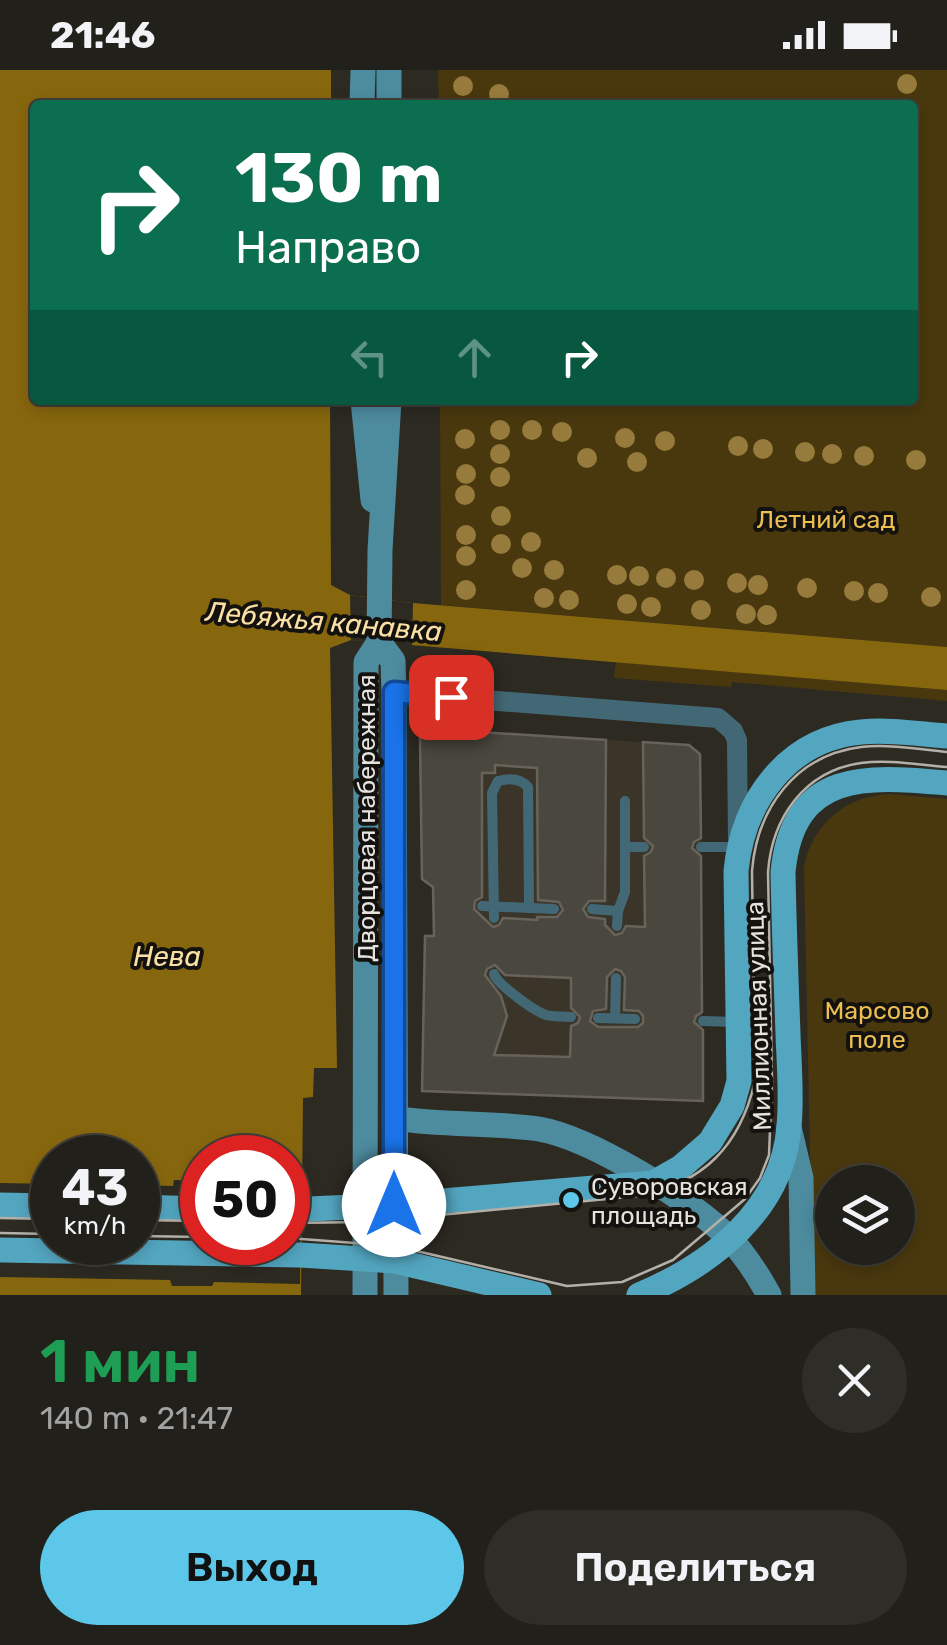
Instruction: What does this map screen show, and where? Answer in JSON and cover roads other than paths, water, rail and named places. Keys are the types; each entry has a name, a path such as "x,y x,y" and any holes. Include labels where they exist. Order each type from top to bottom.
{"main road":[{"path":"362,100 363,70"},
{"path":"388,70 388,100"},
{"path":"363,405 380,550"},
{"path":"379,642 389,405"},
{"name":"Дворцовая набережная","path":"365,1295 366,662 379,642 394,660 396,1295"},
{"name":"Миллионная улица","path":"652,1183 681,1167 710,1142 732,1106 740,1064 738,847 748,815 762,790 781,768 817,744 858,732 947,736"},
{"name":"Миллионная улица","path":"802,1295 800,1178 790,1126 783,872 790,834 812,802 846,782 864,778 947,783"},
{"path":"394,1118 538,1129 565,1136 700,1212 730,1238 769,1295"},
{"path":"638,1295 698,1263 756,1213 774,1186 790,1126"},
{"path":"310,1210 652,1183"},
{"path":"0,1205 30,1206"},
{"path":"0,1250 300,1255 395,1262 538,1295"}],"street":[{"name":"Миллионная улица","path":"394,692 718,718 737,740 738,847"}],"lane":[{"path":"529,908 528,787 516,779 498,781 492,793 490,910 554,908"},
{"path":"617,926 618,910 626,892 625,801"},
{"path":"625,847 644,847"},
{"path":"701,847 738,847"},
{"path":"592,910 618,910"},
{"path":"494,974 501,986 538,1011 548,1016 571,1017"},
{"path":"615,1018 616,978"},
{"path":"598,1018 635,1018"},
{"path":"702,1021 739,1022"}],"water":[{"name":"Нева","path":"0,70 331,70 331,100 30,100 30,405 330,405 331,585 350,595 947,647 947,690 351,640 330,648 337,1068 314,1068 313,1097 303,1098 303,1135 180,1135 180,1265 301,1265 301,1295 0,1295"}],"tram line":[{"path":"310,1223 366,1222 638,1196 682,1182 700,1171 729,1143 740,1125 755,1081 752,871 755,848 771,807 799,773 838,752 882,746 947,752"},
{"path":"310,1240 395,1246 567,1286 622,1282 673,1260 745,1199 760,1178 769,1155 772,1081 768,872 776,833 784,816 808,787 841,768 882,762 947,767"},
{"path":"0,1218 30,1219"},
{"path":"160,1220 180,1221"},
{"path":"0,1233 30,1234"},
{"path":"160,1236 180,1237"}],"place":[{"name":"Суворовская площадь","path":"571,1200"}],"park label":[{"name":"Летний сад","path":"826,519"},
{"name":"Марсово поле","path":"877,1024"}],"water label":[{"name":"Лебяжья канавка","path":"324,621"}]}
